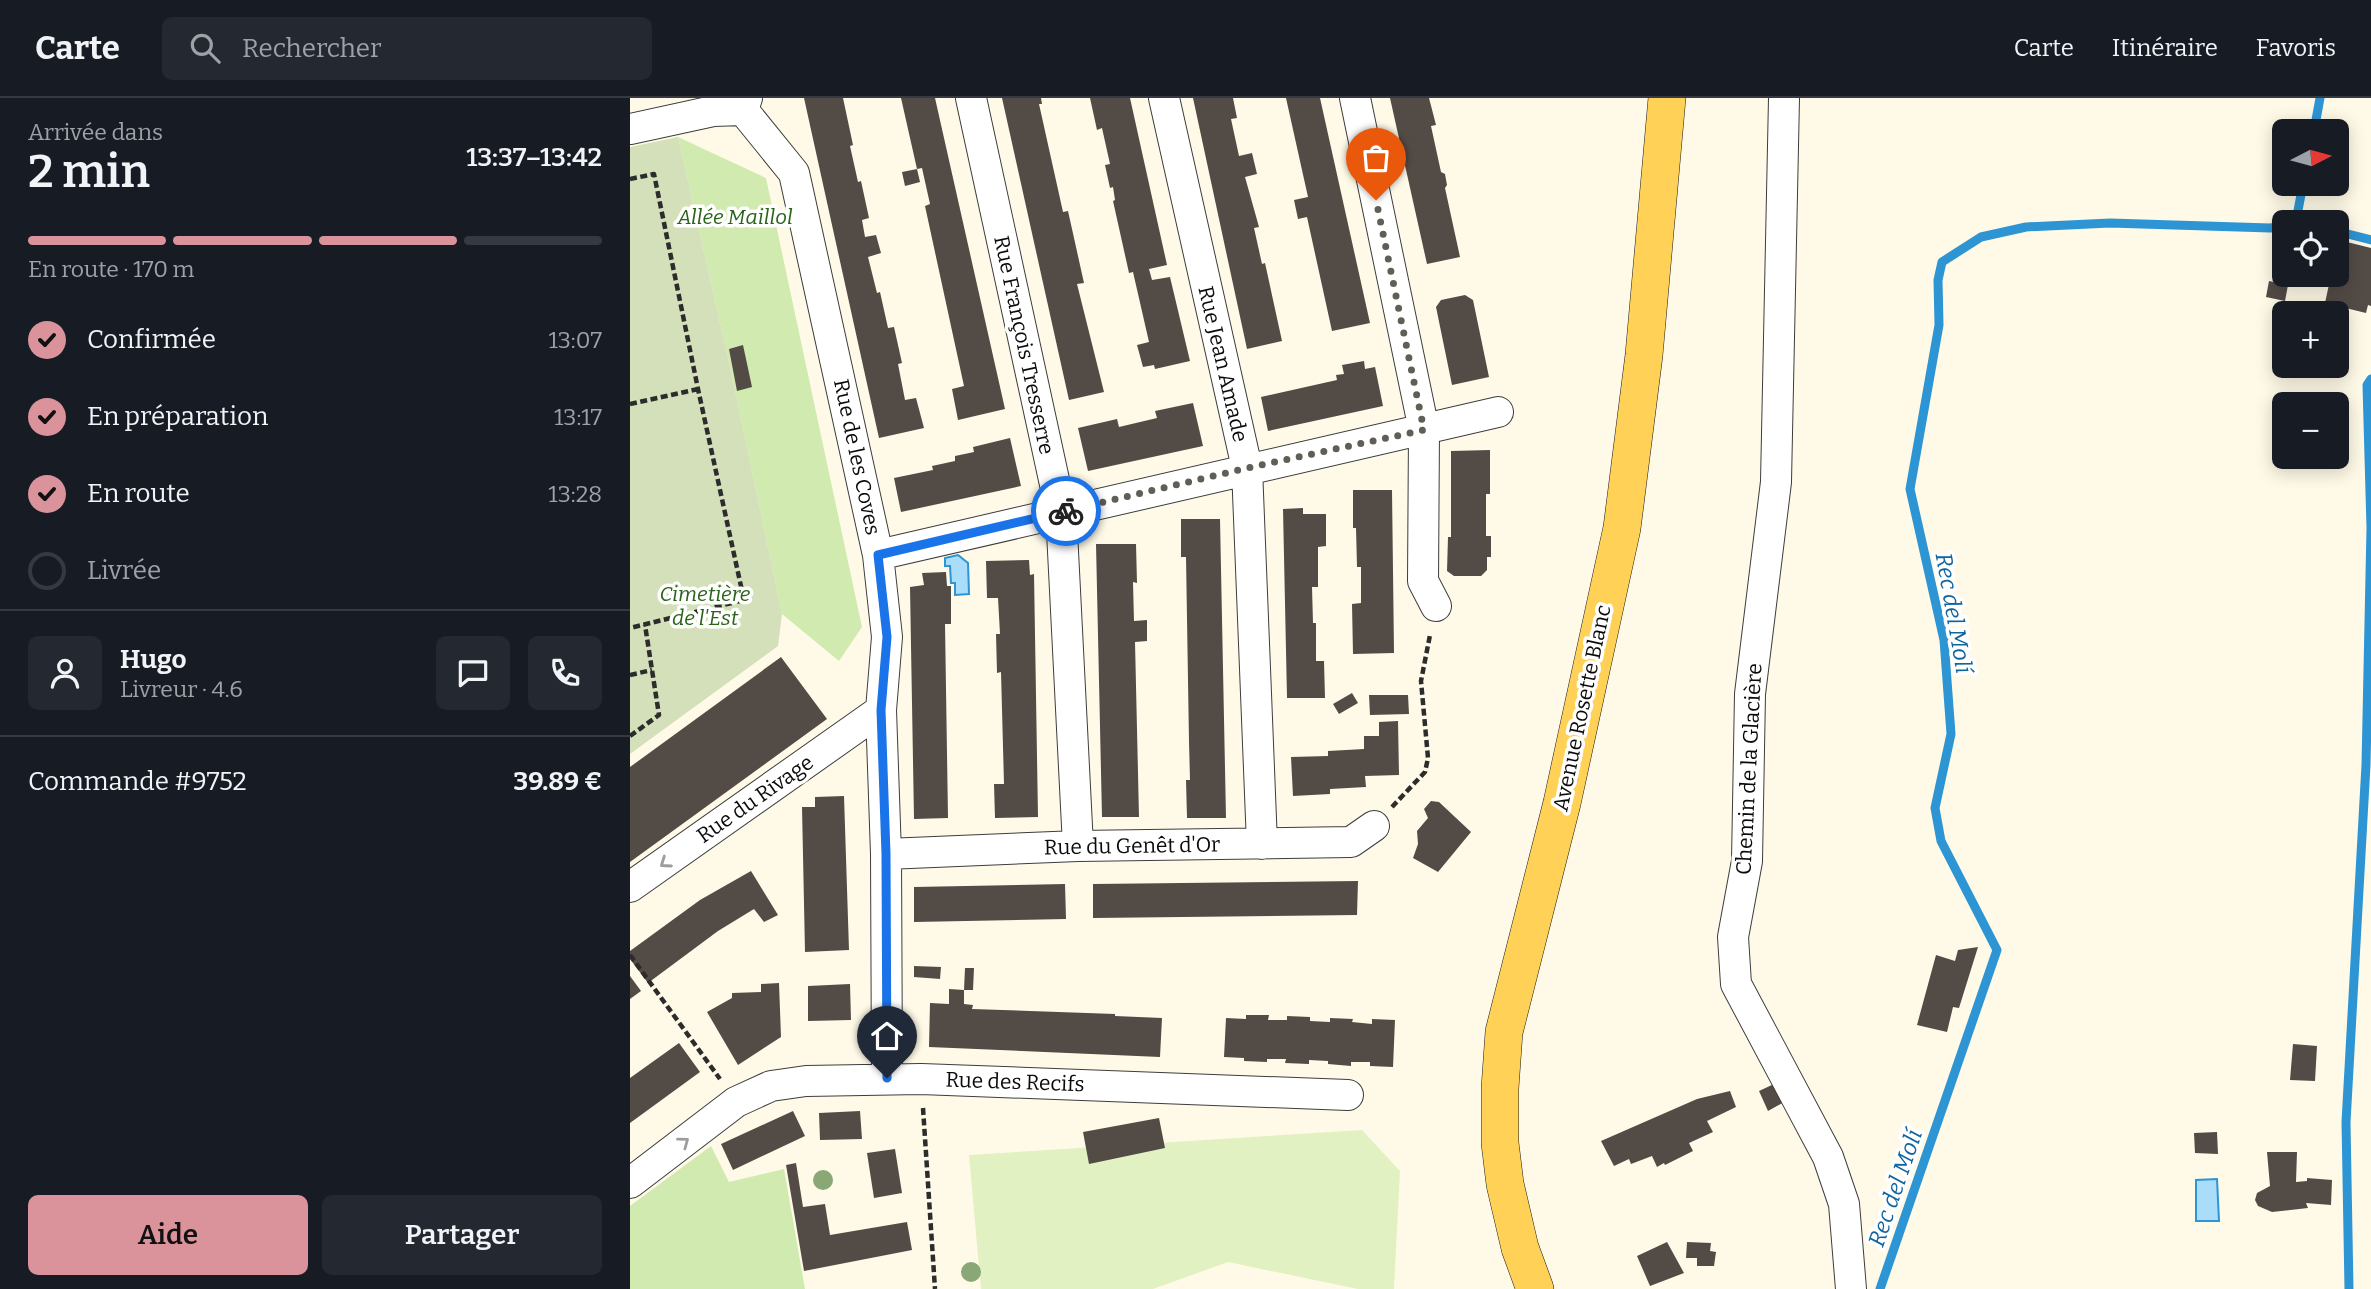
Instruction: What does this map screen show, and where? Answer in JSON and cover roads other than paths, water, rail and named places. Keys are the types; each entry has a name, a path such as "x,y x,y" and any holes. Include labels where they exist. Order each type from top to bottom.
{"main road":[{"name":"Avenue Rosette Blanc","path":"1535,1289 1520,1248 1505,1185 1500,1143 1504,1032 1562,803 1622,528 1644,355 1665,105"}],"street":[{"name":"Rue François Tresserre","path":"971,98 1061,512 1078,846"},
{"name":"Rue Jean Amade","path":"1164,98 1247,468 1262,844"},
{"path":"1355,98 1424,430 1423,581 1436,606"},
{"name":"Chemin de la Glacière","path":"1784,98 1776,482 1750,694 1748,861 1733,937 1736,984 1828,1157 1844,1204 1851,1289"},
{"path":"630,129 745,104"},
{"name":"Rue de les Coves","path":"745,104 794,173 878,555 887,637 881,710 886,854 887,1078"},
{"path":"878,555 1498,412"},
{"name":"Rue du Rivage","path":"630,887 881,710"},
{"name":"Rue du Genêt d'Or","path":"886,854 1078,846 1351,842 1374,826"},
{"name":"Rue des Recifs","path":"630,1183 736,1102 771,1086 806,1081 887,1078 1348,1095"}],"water":[{"path":"958,555 968,563 969,594 955,595 950,566 945,566 945,558"},
{"path":"2217,1179 2219,1221 2196,1221 2196,1180"}],"waterway":[{"name":"Rec del Molí","path":"2316,119 2320,98"},
{"name":"Rec del Molí","path":"2298,210 2301,196"},
{"name":"Rec del Molí","path":"1880,1289 1997,950 1941,841 1935,808 1951,734 1944,640 1910,489 1939,325 1938,280 1942,262 1981,237 2026,227 2110,223 2272,228"},
{"path":"2349,234 2371,240"},
{"path":"2349,1289 2346,1122 2366,765 2371,528 2367,385 2371,379"}],"park label":[{"name":"Allée Maillol","path":"735,217"},
{"name":"Cimetière de l'Est","path":"705,606"}]}
